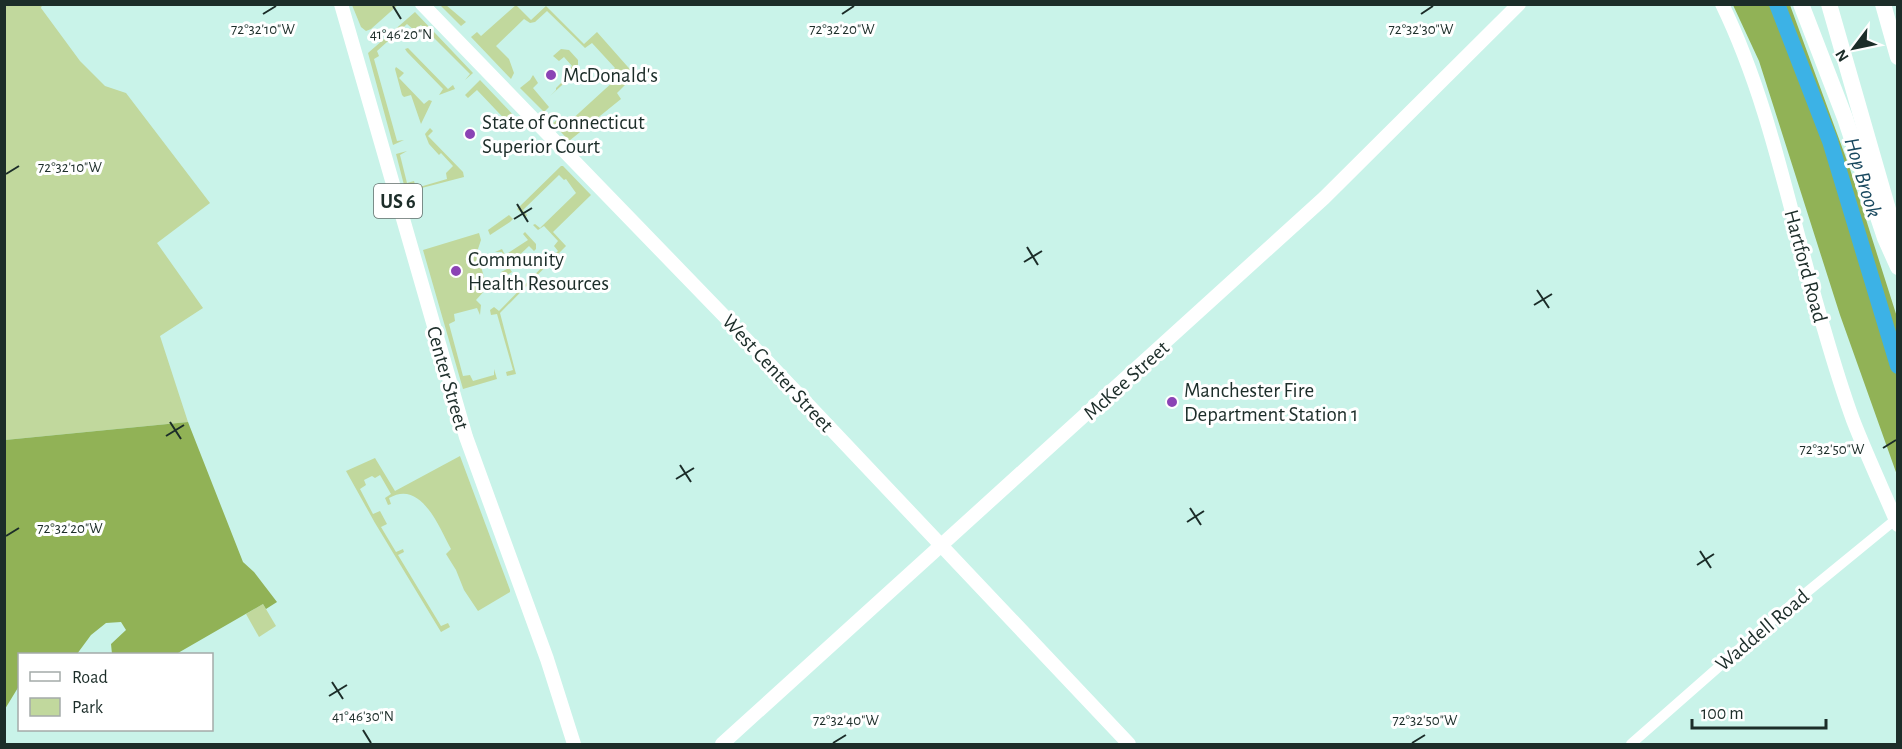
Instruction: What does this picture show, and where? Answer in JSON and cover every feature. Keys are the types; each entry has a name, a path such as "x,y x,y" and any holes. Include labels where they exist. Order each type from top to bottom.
{"highway":[{"path":"1801,4 1837,95 1880,224 1898,267"},
{"path":"1829,4 1898,244"},
{"path":"1882,4 1898,57"}],"main road":[{"name":"Center Street","path":"341,4 466,437 550,666 574,744"},
{"name":"West Center Street","path":"422,4 711,302 1129,744"},
{"name":"McKee Street","path":"722,744 1332,190 1519,4"},
{"name":"Hartford Road","path":"1722,4 1753,77 1767,121 1842,388 1896,522"}],"street":[{"name":"Waddell Road","path":"1631,744 1771,621 1896,522"}],"green space":[{"path":"5,5 42,5 41,8 80,61 105,86 126,93 210,203 157,243 203,308 160,336 188,422 5,440"},
{"path":"352,5 398,5 366,31 361,27"},
{"path":"440,5 446,5 466,22 461,26"},
{"path":"516,5 531,20 546,6 584,44 597,32 635,75 617,93 621,99 569,141 553,123 559,118 568,123 615,80 609,74 615,68 592,43 585,48 547,11 535,22 530,23 524,19 496,46 509,59 514,73 511,79 471,37 477,32 481,36"},
{"path":"1733,5 1790,5 1850,169 1897,317 1897,475 1840,315 1759,61"},
{"path":"415,12 473,73 465,80 470,74 421,25 414,30 407,24 377,51 379,56 374,59 397,141 404,140 393,145 368,53"},
{"path":"408,48 448,89 453,85 455,89 439,95 443,89 407,52 405,49"},
{"path":"561,49 569,50 578,60 578,79 576,82 572,76 550,96 571,73 568,70 572,66 564,57 559,61 553,56"},
{"path":"396,67 404,73 399,78 424,104 429,100 432,101 421,124 411,95 404,97 402,95"},
{"path":"533,75 538,83 533,88 549,107 544,112 520,88"},
{"path":"480,80 520,122 514,129 477,90 468,98 465,95"},
{"path":"430,128 433,131 428,136 463,172 464,177 414,190 404,185 396,154 407,151 400,155 407,183 414,181 416,188 447,179 446,173 453,166 429,144 425,134"},
{"path":"561,166 591,195 553,232 566,246 500,313 516,374 507,376 506,372 513,370 497,314 491,315 490,310 494,307 499,311 558,251 554,246 558,241 544,226 538,230 533,225 540,228 576,193 566,179 564,180 559,175 523,210 526,217 517,209"},
{"path":"509,215 513,219 490,235 488,230"},
{"path":"525,232 536,244 536,249 534,251 529,246 508,266 512,272 504,277 501,272 507,269 502,252 495,252 502,249 505,255 528,240 523,234"},
{"path":"479,233 481,240 477,252 487,288 476,300 481,305 480,315 477,308 454,314 455,321 449,324 463,376 470,375 473,381 494,375 494,369 497,379 463,389 423,250"},
{"path":"188,422 243,562 254,572 277,602 266,609 263,604 178,653 112,653 111,644 126,630 121,622 106,623 91,635 78,653 18,653 18,688 5,709 5,440"},
{"path":"460,456 510,590 478,611 464,590 446,554 451,549 428,508 420,500 410,495 400,494 389,498 391,504 388,505 385,498 391,494 380,475 364,480 366,485 360,489 373,514 380,511 387,524 381,527 396,552 403,549 404,552 398,555 441,626 448,623 450,627 441,632 346,471 375,458 395,491"},
{"path":"263,604 276,626 259,637 246,614"}],"waterway":[{"name":"Hop Brook","path":"1777,4 1830,141 1898,366"}],"place":[{"name":"McDonald's","path":"551,75"},
{"name":"State of Connecticut Superior Court","path":"470,134"},
{"name":"Community Health Resources","path":"456,271"},
{"name":"Manchester Fire Department Station 1","path":"1172,402"}]}
